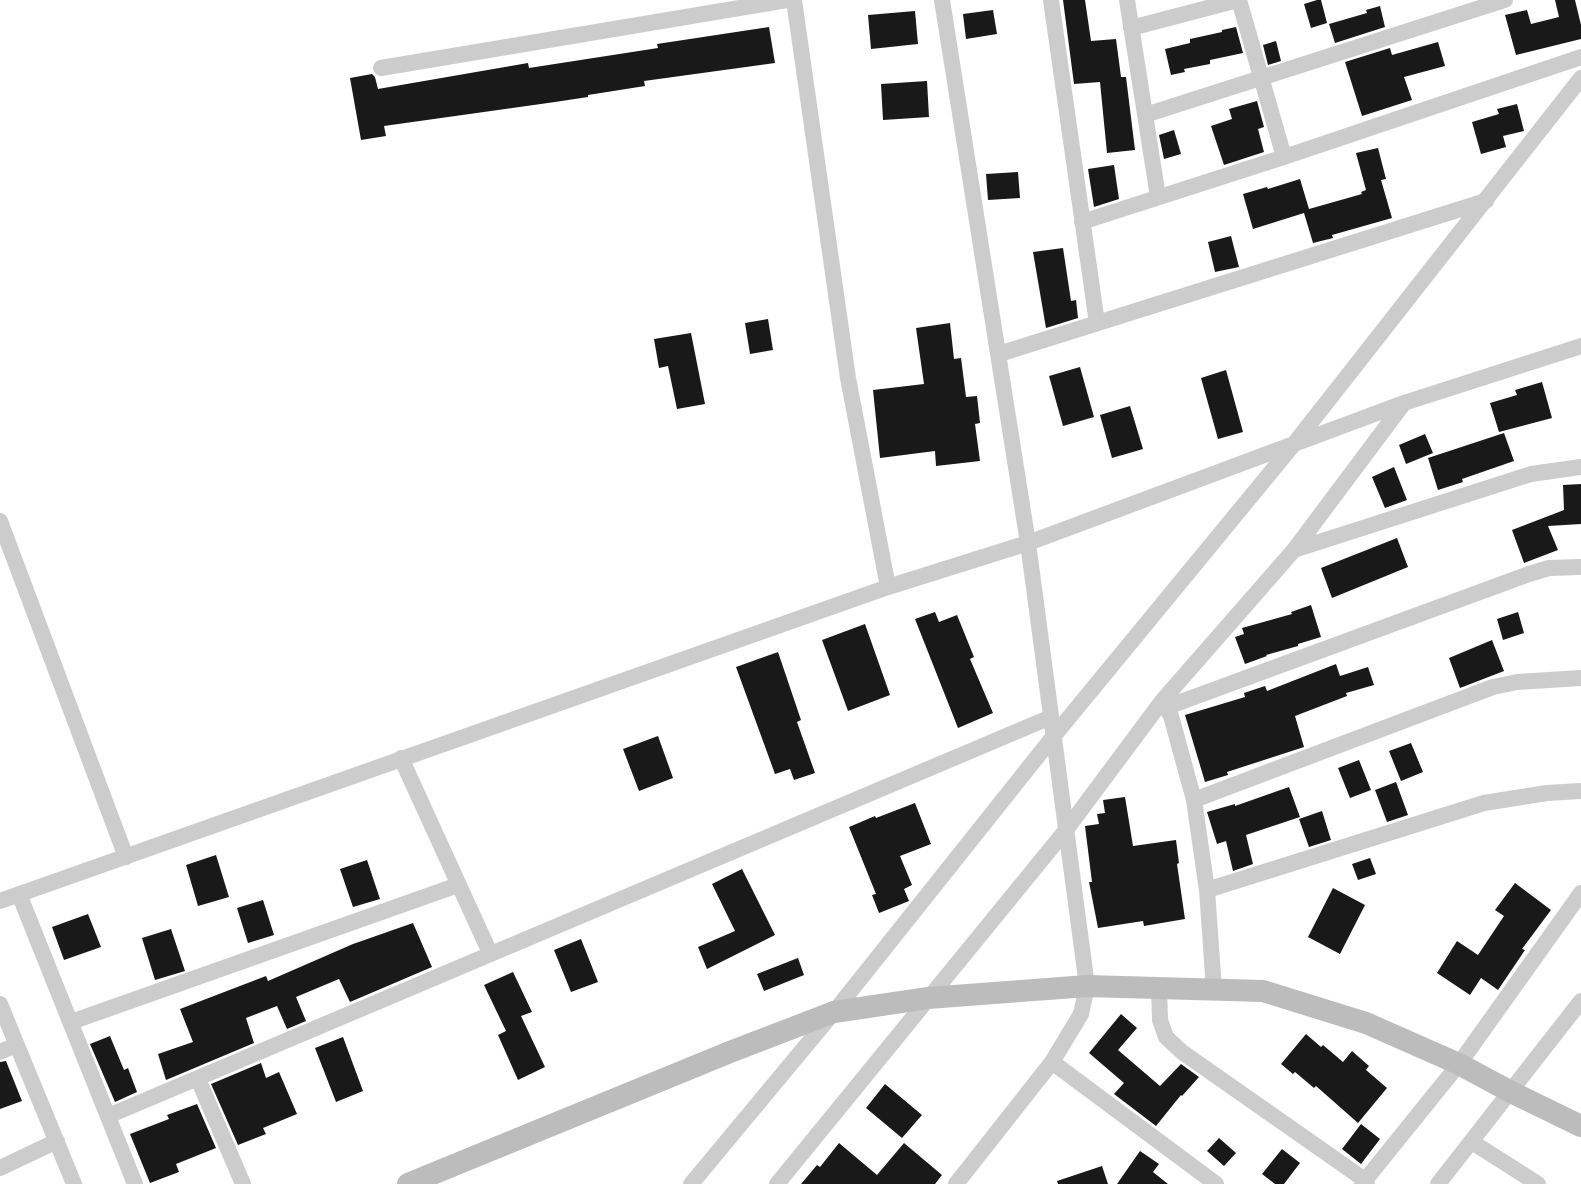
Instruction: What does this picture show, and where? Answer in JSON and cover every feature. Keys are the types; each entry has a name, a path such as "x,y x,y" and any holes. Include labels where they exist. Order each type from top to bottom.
{"main road":[{"path":"408,1184 708,1060 834,1012 928,998 1087,986 1263,991 1366,1023 1459,1064 1581,1126"}],"street":[{"path":"381,68 787,0"},
{"path":"794,0 848,378 888,587"},
{"path":"942,0 1028,543 1087,986 1081,1014 1052,1062 956,1184"},
{"path":"1051,0 1097,323"},
{"path":"1127,0 1158,197"},
{"path":"1131,28 1210,4 1239,0 1284,158"},
{"path":"1145,115 1505,0"},
{"path":"1082,222 1284,158 1581,57"},
{"path":"691,1184 834,1012 1053,737 1294,444 1581,78"},
{"path":"999,354 1486,201"},
{"path":"0,901 888,587 1028,543 1404,403 1581,346"},
{"path":"777,1184 1066,830 1164,704 1294,550 1404,403"},
{"path":"1294,550 1531,474 1581,467"},
{"path":"0,521 126,857"},
{"path":"1164,704 1529,574 1549,568 1581,567"},
{"path":"1194,800 1493,687 1517,682 1581,678"},
{"path":"1164,704 1194,800 1207,890 1214,989"},
{"path":"108,1116 1051,717"},
{"path":"401,758 490,953"},
{"path":"1207,890 1484,803 1547,793 1581,791"},
{"path":"71,1022 458,885"},
{"path":"1159,988 1160,1020 1166,1036 1182,1052 1365,1183 1459,1064 1581,893"},
{"path":"19,894 135,1184"},
{"path":"1438,1184 1581,1001"},
{"path":"0,1004 74,1184"},
{"path":"0,1052 16,1045"},
{"path":"1052,1062 1216,1184"},
{"path":"198,1079 243,1184"},
{"path":"0,1168 57,1141"},
{"path":"1472,1142 1538,1184"}],"building":[{"path":"1063,0 1085,0 1091,41 1116,39 1121,77 1126,77 1135,150 1107,153 1100,82 1074,84"},
{"path":"1321,0 1327,23 1311,28 1304,4"},
{"path":"1555,0 1575,0 1581,25 1581,39 1516,55 1505,15 1527,10 1531,24 1559,17"},
{"path":"1380,6 1385,27 1335,43 1329,24 1367,13 1366,10"},
{"path":"993,10 997,34 966,39 963,14"},
{"path":"915,11 918,44 871,49 868,15"},
{"path":"769,27 775,63 644,81 645,86 588,95 588,97 384,126 386,136 361,140 350,78 372,74 378,89 528,63 529,68 658,48 657,44"},
{"path":"1236,27 1243,53 1210,60 1210,64 1184,69 1185,72 1171,75 1165,49 1190,43 1190,39"},
{"path":"1276,41 1281,61 1268,65 1263,45"},
{"path":"1438,42 1445,66 1404,77 1412,100 1362,116 1345,62 1390,48 1392,55"},
{"path":"927,81 929,117 883,120 881,84"},
{"path":"1257,101 1264,127 1258,129 1264,152 1224,165 1211,126 1232,119 1229,109"},
{"path":"1517,104 1524,131 1503,136 1506,147 1481,154 1472,122 1499,114 1497,109"},
{"path":"1174,130 1181,154 1164,159 1159,135"},
{"path":"1378,148 1386,179 1381,180 1392,218 1332,235 1333,238 1313,243 1304,213 1253,229 1243,194 1300,179 1309,209 1362,194 1361,192 1366,190 1356,153"},
{"path":"1114,165 1119,199 1094,207 1088,169"},
{"path":"1018,172 1020,198 988,200 986,174"},
{"path":"1231,236 1239,267 1215,272 1208,242"},
{"path":"1063,248 1071,301 1076,300 1078,318 1046,328 1033,252"},
{"path":"768,319 773,350 750,354 745,323"},
{"path":"950,323 954,359 961,358 966,397 977,396 980,423 975,424 980,461 936,466 935,451 880,458 873,390 924,384 916,328"},
{"path":"691,333 705,404 677,409 668,366 659,368 654,339"},
{"path":"1080,367 1094,417 1063,426 1049,376"},
{"path":"1226,370 1243,432 1218,439 1201,378"},
{"path":"1542,382 1552,418 1499,432 1490,403 1517,395 1515,390"},
{"path":"1130,406 1143,449 1112,458 1100,415"},
{"path":"1504,433 1514,461 1438,490 1428,458"},
{"path":"1425,434 1433,453 1406,464 1399,445"},
{"path":"1394,467 1407,500 1385,508 1372,477"},
{"path":"1581,484 1581,524 1548,526 1558,550 1524,563 1512,530 1564,510 1563,485"},
{"path":"1397,538 1408,567 1332,598 1321,568"},
{"path":"1311,605 1321,637 1245,664 1235,637 1244,634 1242,628 1292,614 1291,612"},
{"path":"935,612 939,622 957,615 974,657 970,659 993,713 958,728 915,619"},
{"path":"1518,612 1524,633 1503,640 1497,619"},
{"path":"865,624 890,695 848,711 822,640"},
{"path":"1492,640 1504,671 1460,688 1449,658"},
{"path":"778,652 801,720 797,722 815,773 794,780 790,769 775,774 736,667"},
{"path":"1336,664 1340,676 1368,667 1374,685 1346,693 1347,696 1295,716 1304,747 1227,772 1228,775 1205,782 1185,715 1245,697 1244,693 1265,686 1267,691"},
{"path":"658,736 673,778 639,791 623,749"},
{"path":"1411,743 1423,772 1401,781 1389,751"},
{"path":"1359,760 1371,790 1350,798 1338,768"},
{"path":"1396,782 1408,815 1387,822 1375,790"},
{"path":"1289,787 1300,817 1246,835 1253,864 1233,871 1226,841 1217,844 1207,812 1235,804 1235,806"},
{"path":"1125,797 1133,846 1176,840 1185,919 1144,926 1143,921 1098,928 1089,882 1092,882 1085,826 1099,824 1097,814 1105,813 1103,800"},
{"path":"915,803 931,844 900,856 912,885 904,889 909,901 879,913 872,895 876,894 849,827"},
{"path":"1322,811 1331,840 1309,847 1299,819"},
{"path":"216,855 229,897 198,906 186,865"},
{"path":"1370,858 1376,874 1358,880 1352,864"},
{"path":"367,860 380,899 353,907 340,869"},
{"path":"742,869 775,935 707,969 698,947 735,931 712,884"},
{"path":"1515,883 1551,910 1522,949 1525,950 1498,990 1481,978 1470,995 1437,973 1457,941 1478,955 1504,916 1495,910"},
{"path":"1333,888 1365,905 1340,954 1308,937"},
{"path":"263,900 274,935 248,943 237,908"},
{"path":"88,914 101,947 64,960 52,927"},
{"path":"413,923 432,967 350,1002 339,979 296,997 306,1021 287,1029 277,1006 246,1018 254,1043 166,1080 158,1054 193,1042 180,1009 266,976 268,981 353,944"},
{"path":"171,929 185,971 155,980 142,938"},
{"path":"581,939 598,982 571,992 554,950"},
{"path":"798,958 804,975 764,991 757,974"},
{"path":"513,972 532,1012 521,1016 545,1067 518,1080 498,1035 506,1031 484,985"},
{"path":"1121,1014 1137,1028 1118,1050 1160,1086 1181,1064 1199,1077 1156,1126 1114,1094 1124,1083 1089,1053"},
{"path":"1306,1034 1343,1062 1352,1051 1369,1066 1366,1070 1387,1088 1358,1123 1316,1086 1314,1088 1281,1064"},
{"path":"110,1036 124,1070 128,1068 137,1092 115,1102 90,1044"},
{"path":"343,1037 363,1091 336,1102 315,1048"},
{"path":"6,1061 22,1101 0,1109 0,1062"},
{"path":"261,1063 266,1078 279,1072 297,1114 263,1128 266,1134 238,1145 211,1084"},
{"path":"885,1084 922,1115 902,1138 866,1108"},
{"path":"197,1104 216,1148 176,1164 179,1172 150,1183 130,1134 169,1119 167,1115"},
{"path":"1361,1124 1380,1139 1361,1164 1342,1149"},
{"path":"1219,1138 1236,1153 1224,1166 1207,1151"},
{"path":"839,1143 877,1175 904,1143 942,1175 935,1184 801,1184 817,1165 820,1167"},
{"path":"1282,1149 1300,1163 1284,1184 1275,1184 1262,1174"},
{"path":"1140,1151 1159,1164 1153,1172 1168,1184 1117,1184"},
{"path":"1102,1166 1108,1184 1058,1184 1057,1181"}]}
